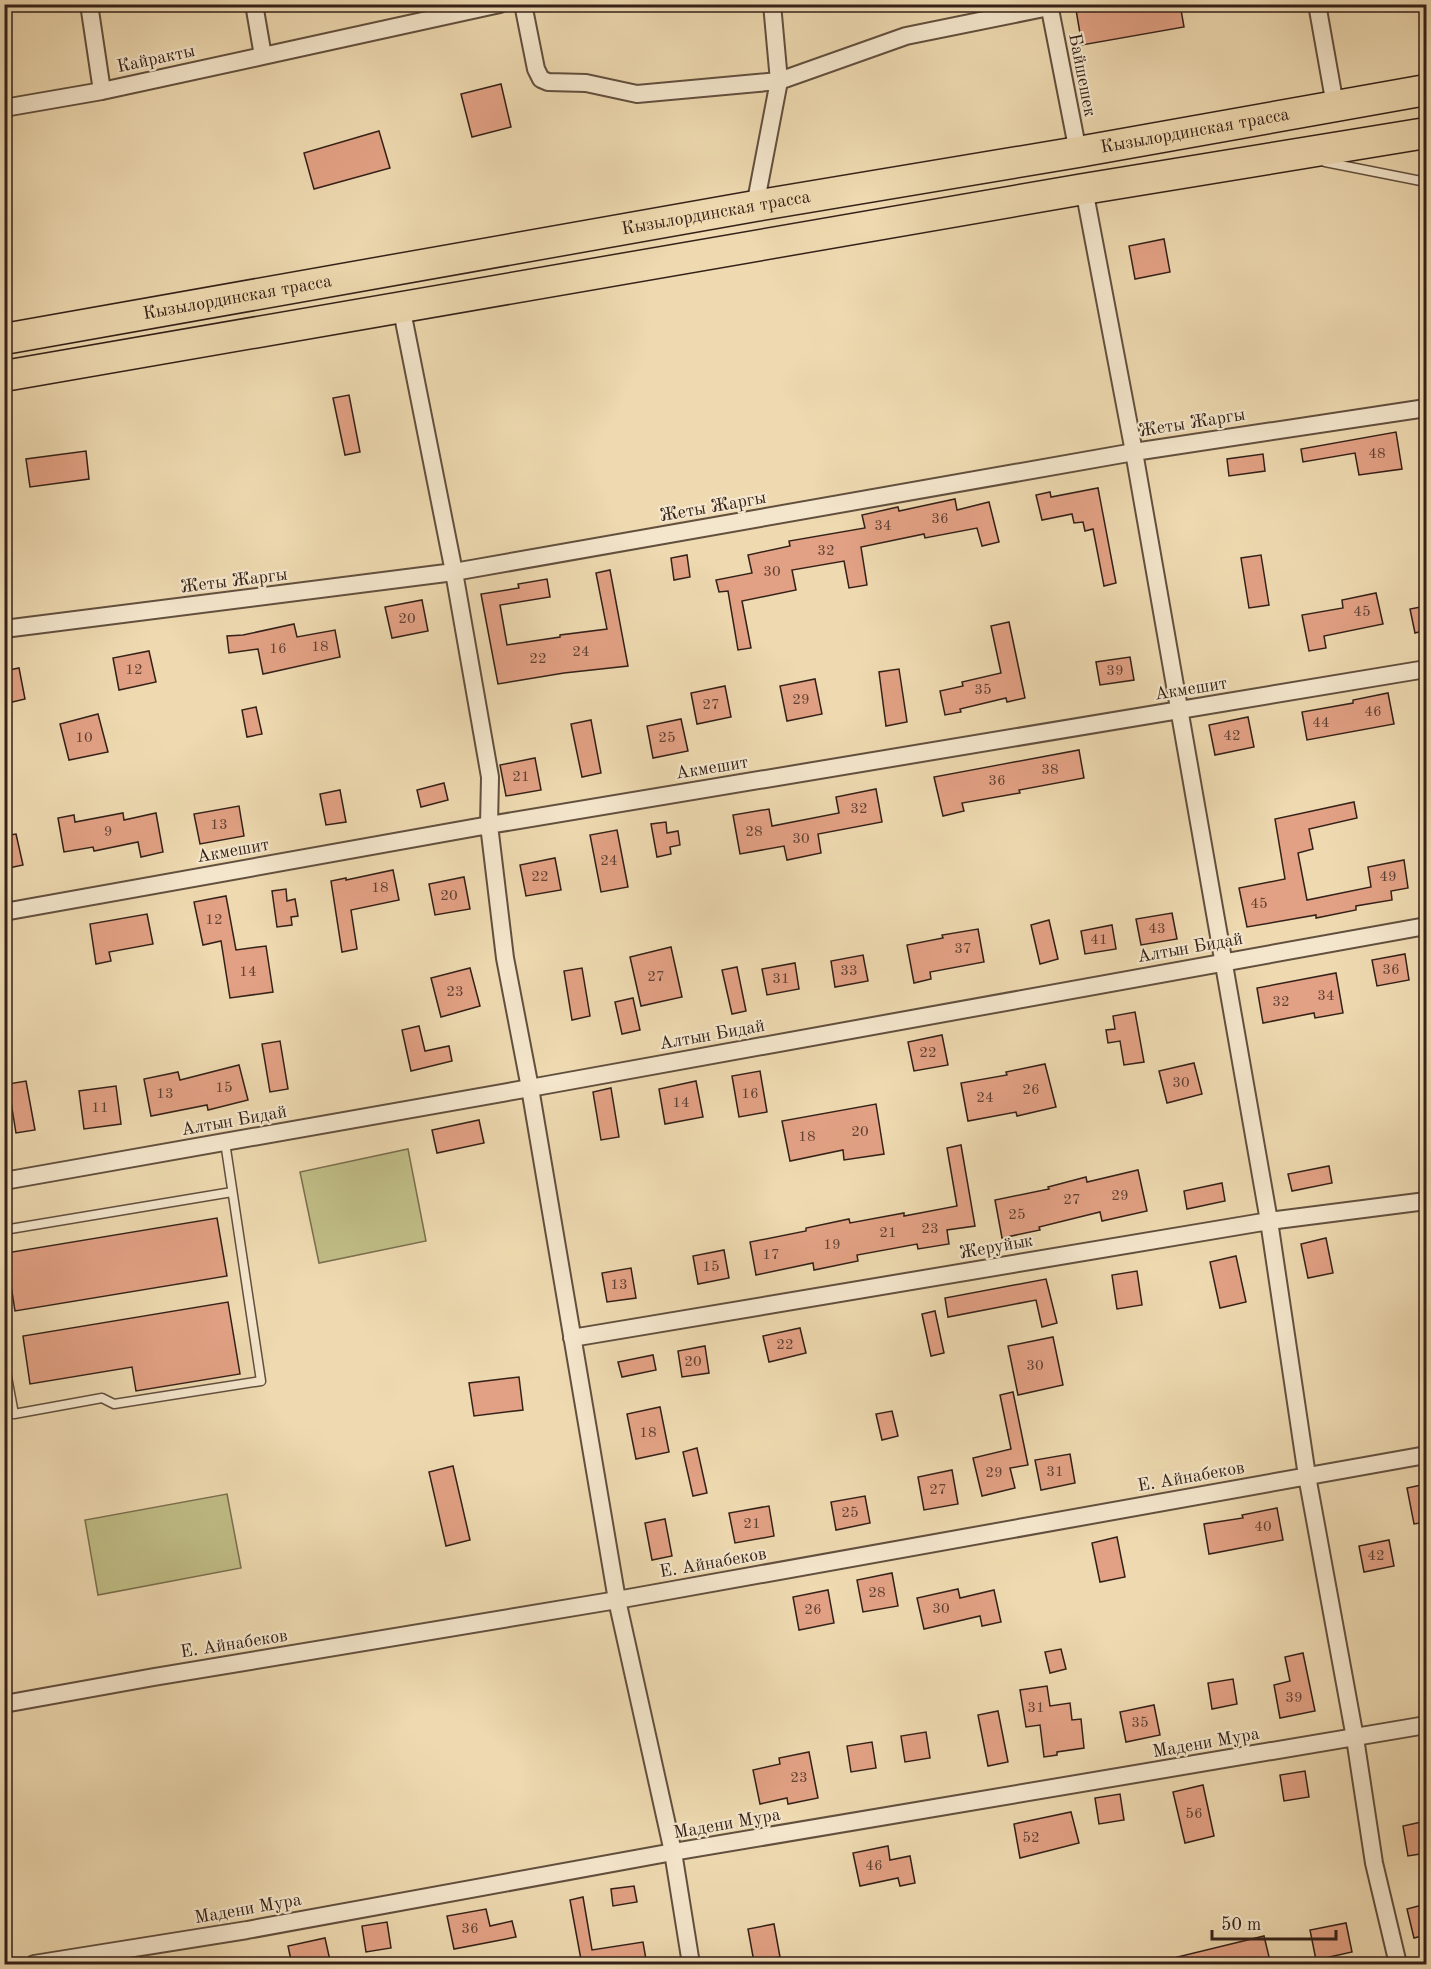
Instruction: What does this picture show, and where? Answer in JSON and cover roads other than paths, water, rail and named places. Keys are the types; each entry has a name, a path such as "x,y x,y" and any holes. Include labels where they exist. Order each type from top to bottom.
{"highway":[{"name":"Кызылординская трасса","path":"4,339 1426,90"},
{"name":"Кызылординская трасса","path":"4,376 1084,189 1426,133"},
{"path":"1078,152 1084,189"}],"street":[{"path":"89,4 102,91"},
{"path":"254,4 263,56"},
{"name":"Кайракты","path":"4,108 102,91 500,4"},
{"path":"523,4 536,69 541,78 548,82 586,83 637,93 779,81 906,36 1049,6"},
{"path":"755,206 779,81 772,4"},
{"path":"1317,4 1335,105"},
{"name":"Байшешек","path":"1049,6 1078,152"},
{"path":"1084,189 1134,452 1269,1221 1306,1476 1355,1738 1374,1863 1398,1965"},
{"path":"401,306 454,572 490,777 489,825 505,958 530,1088 617,1600 673,1852 691,1965"},
{"name":"Жеты Жаргы","path":"4,629 454,572 1134,452 1426,408"},
{"name":"Акмешит","path":"4,912 489,825 1426,669"},
{"name":"Алтын Бидай","path":"4,1181 1426,926"},
{"name":"Жеруйык","path":"572,1338 1269,1221 1426,1201"},
{"name":"Е. Айнабеков","path":"4,1704 617,1600 1426,1455"},
{"name":"Мадени Мура","path":"34,1965 247,1930 673,1852 1426,1725"}],"lane":[{"path":"1295,156 1426,182"},
{"path":"4,1361 14,1414 102,1398 114,1404 261,1381 225,1142"},
{"path":"4,1230 232,1192"}]}
